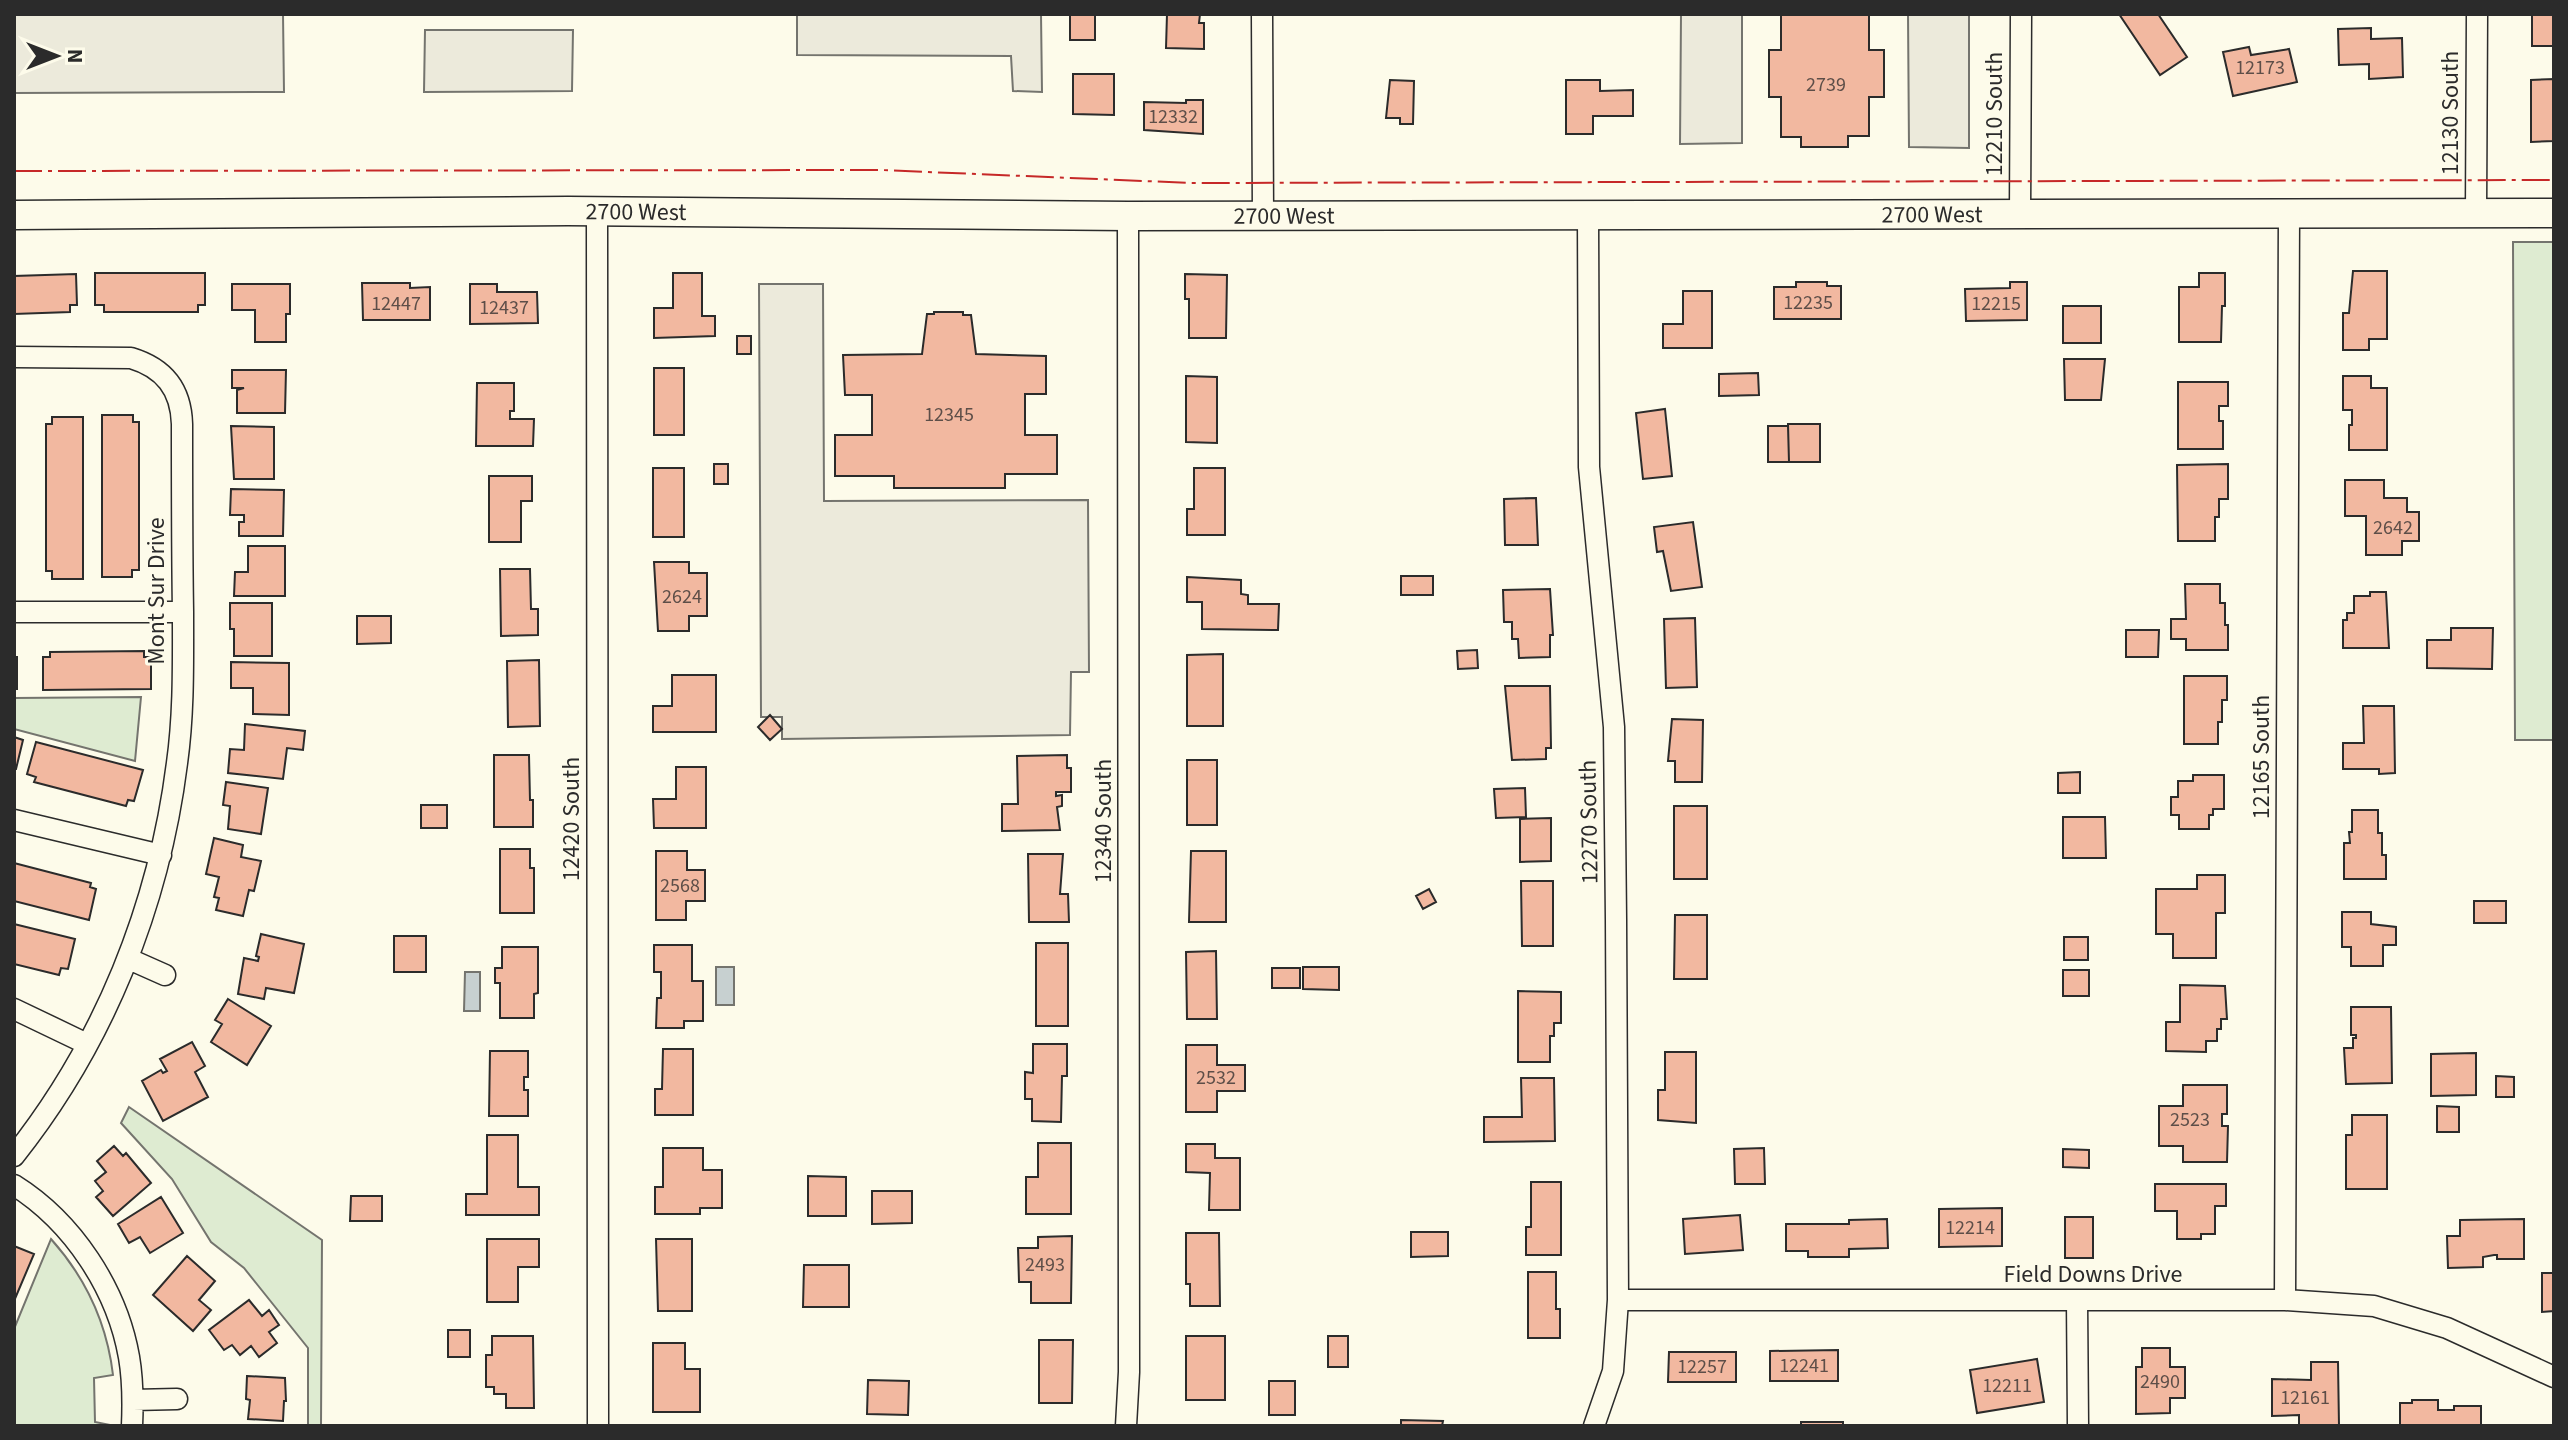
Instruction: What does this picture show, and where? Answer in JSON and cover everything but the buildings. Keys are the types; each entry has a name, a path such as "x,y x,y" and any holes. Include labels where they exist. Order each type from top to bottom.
{"main road":[{"name":"2700 West","path":"14,215 597,211 1128,216 2554,213"}],"street":[{"path":"1262,14 1263,216"},
{"name":"12210 South","path":"2020,214 2021,14"},
{"name":"12130 South","path":"2476,213 2477,14"},
{"name":"12420 South","path":"597,211 598,1426"},
{"name":"12165 South","path":"2285,1300 2289,213"},
{"name":"12270 South","path":"1588,215 1589,467 1614,727 1618,1300 1613,1371 1594,1426"},
{"name":"12340 South","path":"1126,1426 1129,1372 1128,216"},
{"name":"Mont Sur Drive","path":"14,357 131,358 147,363 170,382 181,409 183,612 180,731 173,793 161,855 129,959 87,1044 42,1119 14,1156"},
{"path":"14,612 183,612"},
{"path":"14,820 161,855"},
{"path":"129,959 165,975"},
{"path":"14,1009 87,1044"},
{"path":"14,1185 47,1210 77,1242 102,1280 129,1357 132,1426"},
{"name":"Field Downs Drive","path":"1618,1300 2285,1300 2374,1306 2447,1328 2554,1377"},
{"path":"2077,1300 2078,1426"},
{"path":"133,1400 177,1399"}],"green space":[{"path":"2513,242 2554,242 2554,740 2515,740"},
{"path":"141,697 135,761 14,729 14,698"},
{"path":"129,1107 322,1240 321,1426 308,1426 308,1348 244,1268 211,1242 172,1179 121,1123"},
{"path":"51,1239 84,1285 100,1320 113,1375 94,1378 95,1422 115,1426 14,1426 14,1329"}],"shaded area":[{"path":"14,14 283,14 284,92 14,93"},
{"path":"797,14 1041,14 1042,92 1013,91 1011,56 797,55"},
{"path":"1681,14 1742,14 1742,143 1680,144"},
{"path":"1908,14 1969,14 1969,148 1909,147"},
{"path":"425,30 573,30 572,91 424,92"},
{"path":"759,284 823,284 824,501 1088,500 1089,672 1071,672 1070,735 782,739 782,717 761,717"},
{"path":"716,967 734,967 734,1005 716,1005"},
{"path":"465,972 480,972 480,1011 464,1011"}],"power":[{"path":"14,171 881,170 1191,183 2554,180"}]}
